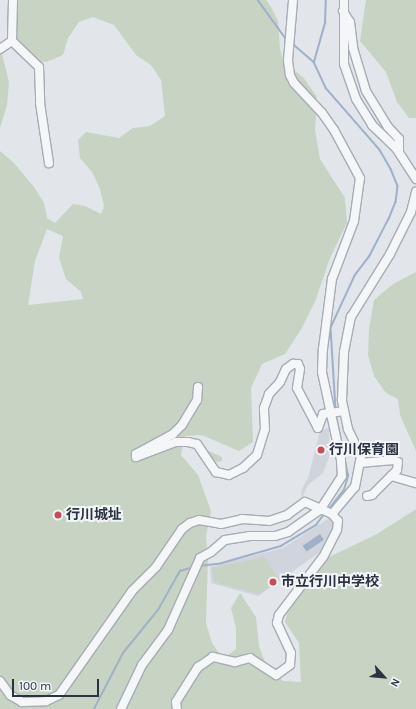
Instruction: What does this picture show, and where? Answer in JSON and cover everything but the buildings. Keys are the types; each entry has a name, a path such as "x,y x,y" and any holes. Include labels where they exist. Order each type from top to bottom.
{"street":[{"path":"13,0 12,41 39,67 40,103 49,163"},
{"path":"121,709 142,665 168,630 200,558 211,552 225,540 249,536 275,536 288,532 320,510 342,476 341,460 322,372 332,279 354,221 360,178 357,169 322,113 294,83 288,60 292,28 293,0"},
{"path":"344,0 344,64 356,99 372,124 398,152 416,179"},
{"path":"343,11 350,22 353,48 366,91 388,127 399,138 398,152"},
{"path":"0,50 12,41"},
{"path":"332,514 355,487 360,463 360,451 348,429 344,411 342,390 344,352 351,317 390,254 411,212 416,192"},
{"path":"198,387 197,400 182,425 173,434 136,454 136,457 176,442 188,442 197,444 216,472 229,475 243,468 257,455 265,429 264,408 269,394 280,382 286,369 293,364 298,364 300,369 297,388 318,428 323,414 344,411"},
{"path":"360,463 394,460 398,462 397,470 372,495 367,496"},
{"path":"391,476 416,483"},
{"path":"0,681 10,695 22,702 46,701 59,695 132,591 156,567 182,530 190,523 199,520 221,524 242,519 274,520 287,515 305,502 320,510 332,514 338,520 337,530 323,557 279,615 277,623 291,653 290,665 276,675 250,658 235,662 213,657 198,666 176,702 177,709"}],"shaded area":[{"path":"329,428 330,455 323,473 308,485 302,498 301,491 308,478 320,431"},
{"path":"331,517 336,521 334,532 320,552 258,596 211,583 210,567 283,548"}],"green space":[{"path":"16,0 266,0 271,7 278,21 280,49 284,63 303,77 317,97 315,130 320,159 345,198 347,223 330,258 316,299 302,328 285,354 262,364 251,388 253,442 239,451 202,435 185,436 181,455 198,475 211,511 206,536 208,558 206,623 212,643 223,659 236,649 236,628 231,608 240,593 256,617 259,646 266,665 283,681 301,682 299,643 285,622 291,599 329,557 377,534 416,509 416,709 0,709 0,151 14,163 34,187 44,203 47,218 55,223 73,204 85,206 101,214 104,206 100,189 92,172 80,158 78,140 86,132 119,138 133,128 150,126 165,116 161,80 151,65 136,55 114,25 93,17 79,22 68,38 63,55 46,62 27,60 13,48 12,31","holes":["47,229 63,236 59,258 66,279 81,292 83,299 28,305 35,261"]},
{"path":"366,0 416,0 416,118 409,118 397,102 386,72 360,41"},
{"path":"0,46 9,82 7,105 0,128"},
{"path":"416,272 416,451 400,415 398,399 386,393 374,376 368,355 369,329 374,300 393,284"},
{"path":"202,448 222,457 222,461 217,462 208,459"},
{"path":"264,557 279,580 260,594 214,582 212,568"}],"water":[{"path":"320,534 324,540 307,552 303,546"}],"waterway":[{"path":"258,0 287,40"},
{"path":"314,62 325,23 326,0"},
{"path":"292,43 314,62 326,88 380,150 391,169 398,186 396,202 389,219 370,256 355,276 331,328 336,410"},
{"path":"329,509 344,490 348,476 336,416"},
{"path":"199,566 222,563 281,546 316,525 325,513"},
{"path":"94,709 123,653 158,610 180,571 194,567"}],"place":[{"name":"行川保育園","path":"321,450"},
{"name":"行川城址","path":"58,515"},
{"name":"市立行川中学校","path":"273,582"}]}
